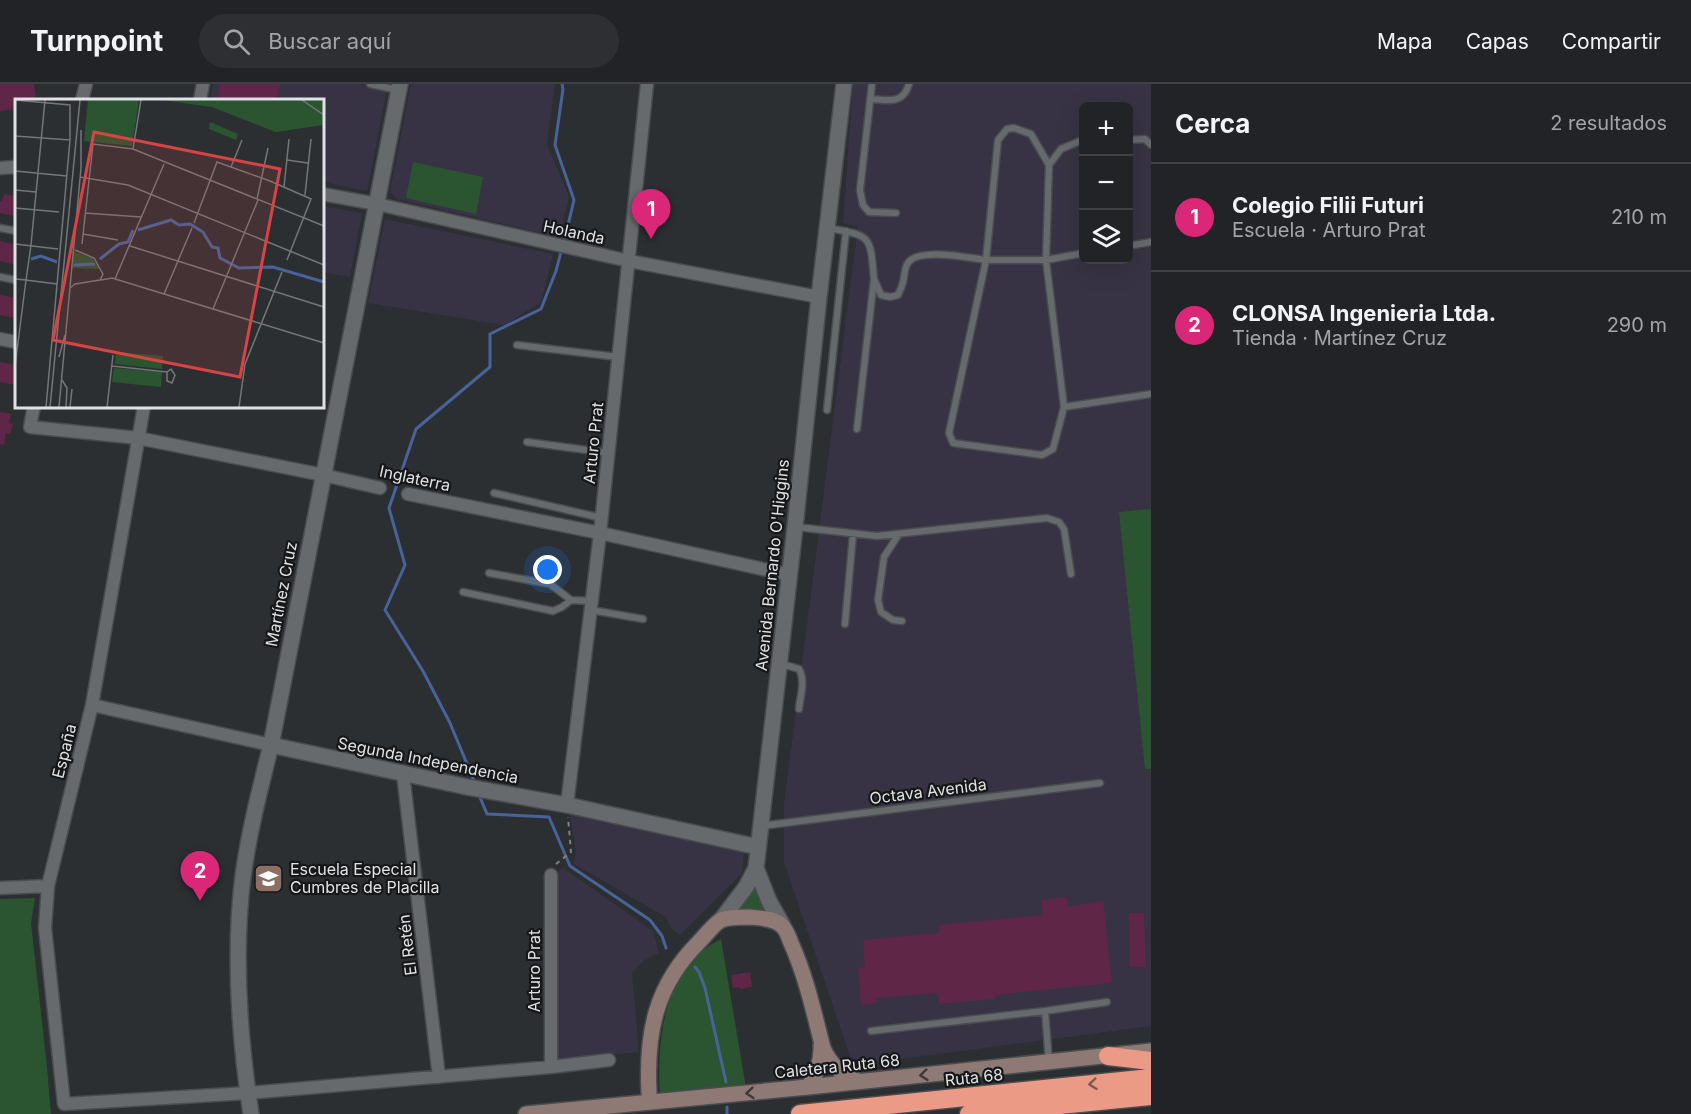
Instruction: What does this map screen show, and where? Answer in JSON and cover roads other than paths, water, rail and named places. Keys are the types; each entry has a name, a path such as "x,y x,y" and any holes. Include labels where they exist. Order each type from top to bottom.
{"highway":[{"path":"1107,1056 1151,1061"},
{"name":"Ruta 68","path":"801,1114 1151,1078"},
{"path":"969,1114 1151,1096"}],"main road":[{"path":"649,1093 651,1027 668,982 686,956 721,920 758,918 783,926"},
{"name":"Avenida Bernardo O'Higgins","path":"783,926 804,978 827,1056 844,1075 859,1081"},
{"name":"Avenida Bernardo O'Higgins","path":"808,1087 819,1066 821,1039"},
{"name":"Caletera Ruta 68","path":"526,1114 1151,1051"}],"street":[{"path":"82,99 86,84"},
{"path":"200,99 203,84"},
{"name":"Arturo Prat","path":"567,805 602,518 647,84"},
{"name":"Avenida Bernardo O'Higgins","path":"783,926 769,901 756,868 844,84"},
{"name":"Martínez Cruz","path":"251,1114 239,1002 238,961 239,910 248,842 271,745 400,87"},
{"path":"0,168 15,167"},
{"name":"Holanda","path":"324,194 629,261 819,297"},
{"path":"0,339 15,342"},
{"name":"Inglaterra","path":"34,408 30,427 138,438 380,488"},
{"name":"España","path":"144,408 92,705 48,886 45,928 64,1104 248,1092"},
{"name":"Inglaterra","path":"408,494 790,575"},
{"name":"Segunda Independencia","path":"92,705 403,774 567,805 758,847"},
{"name":"El Retén","path":"403,774 439,1077"},
{"path":"721,920 746,887 756,868"},
{"name":"Arturo Prat","path":"550,1067 554,869"},
{"path":"0,888 48,886"},
{"path":"248,1092 439,1077 609,1060"}],"lane":[{"path":"370,84 400,87"},
{"path":"872,84 860,190 863,205 869,212 896,213"},
{"path":"870,99 893,100 902,97 909,84"},
{"path":"1014,128 1031,134 1049,165 1046,260 1064,407 1053,449 1042,455 952,443 949,433 986,260 998,140 1007,129 1014,128"},
{"path":"1133,140 1145,140 1151,145"},
{"path":"1049,165 1061,149 1079,141"},
{"path":"0,228 15,231"},
{"path":"828,228 859,234 868,240 872,255 874,279 857,429"},
{"path":"827,410 846,231"},
{"path":"1133,245 1151,242"},
{"path":"874,279 881,295 890,297 898,295 909,260 919,256 935,254 986,260 1046,260 1079,254"},
{"path":"0,277 15,280"},
{"path":"517,345 619,357"},
{"path":"1064,407 1151,394"},
{"path":"527,442 609,453"},
{"path":"494,494 602,518"},
{"path":"795,527 877,536 1047,518 1059,522 1064,529 1071,574"},
{"path":"844,624 853,534"},
{"path":"899,534 884,557 878,600 881,612 893,620 902,621"},
{"path":"489,573 550,584 571,600 643,619"},
{"path":"463,592 553,611 571,600"},
{"path":"780,663 799,669 802,674 799,709"},
{"name":"Octava Avenida","path":"761,826 1100,783"},
{"path":"871,1031 1107,1002"},
{"path":"1045,1011 1049,1062"}],"waterway":[{"path":"562,84 555,145 574,200 564,242"},
{"path":"475,783 450,723 423,671 385,610 405,565 389,508 416,429 490,367 490,334 541,309 556,271 562,248"},
{"path":"479,795 487,814 549,817 570,866 650,920 662,936 666,948"},
{"path":"695,967 705,988 726,1082"},
{"path":"727,1107 727,1114"}],"place":[{"name":"Colegio Filii Futuri","path":"651,239"},
{"name":"Escuela Especial Cumbres de Placilla","path":"269,878"},
{"name":"CLONSA Ingenieria Ltda.","path":"200,901"}]}
